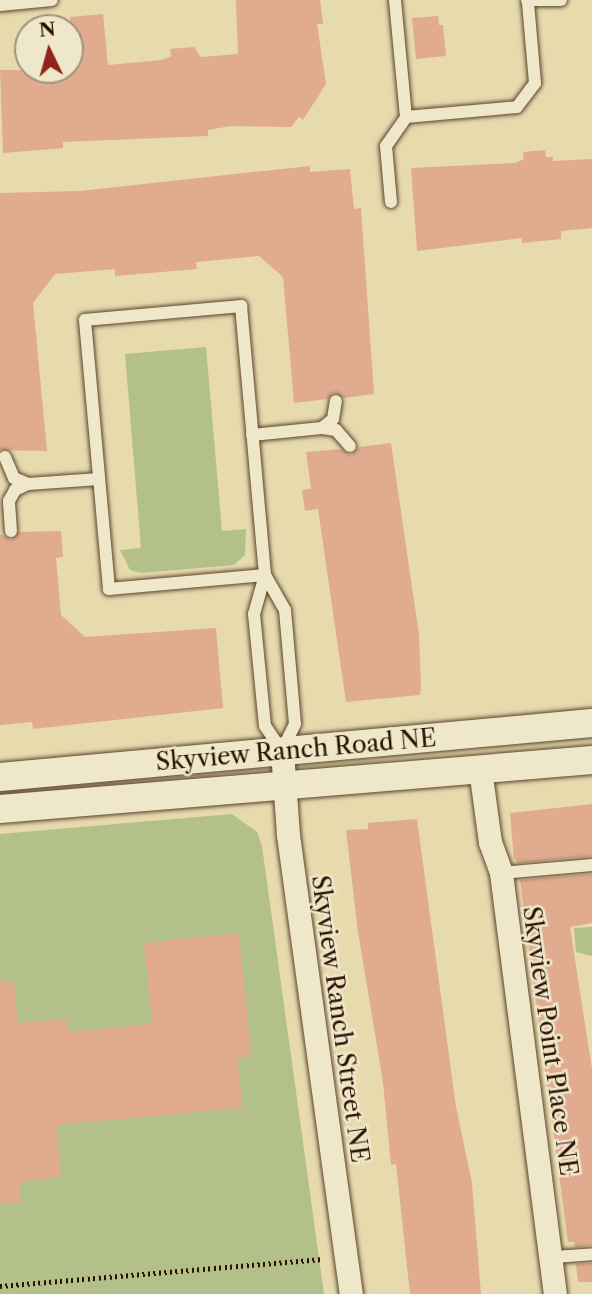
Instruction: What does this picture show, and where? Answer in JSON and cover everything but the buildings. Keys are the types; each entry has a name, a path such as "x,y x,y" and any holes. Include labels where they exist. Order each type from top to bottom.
{"street":[{"name":"Skyview Ranch Road NE","path":"0,777 592,723"},
{"name":"Skyview Ranch Street NE","path":"282,751 288,835 351,1294"},
{"name":"Skyview Ranch Road NE","path":"0,809 592,760"},
{"name":"Skyview Point Place NE","path":"480,769 490,842 501,873 553,1257 555,1294"}],"lane":[{"path":"0,5 52,0"},
{"path":"391,202 386,146 407,117 395,0"},
{"path":"407,117 517,107 535,83 528,2 561,0"},
{"path":"265,575 109,589 85,320 241,306 265,575 254,614 265,726 282,751"},
{"path":"322,428 332,419 336,401"},
{"path":"253,435 322,428 336,430 350,446"},
{"path":"5,457 14,478 28,484"},
{"path":"11,530 9,501 15,490 28,484 99,479"},
{"path":"265,575 285,610 295,724 282,751"},
{"name":"Skyview Point Place NE","path":"501,873 592,865"},
{"path":"553,1257 592,1254"}],"path":[{"path":"0,1286 323,1259"}],"green space":[{"path":"206,347 222,531 246,529 245,555 234,565 141,573 130,570 120,550 141,548 125,354"},
{"path":"232,814 257,832 262,846 324,1294 0,1294 0,834"},
{"path":"592,927 592,956 576,952 574,928"}]}
